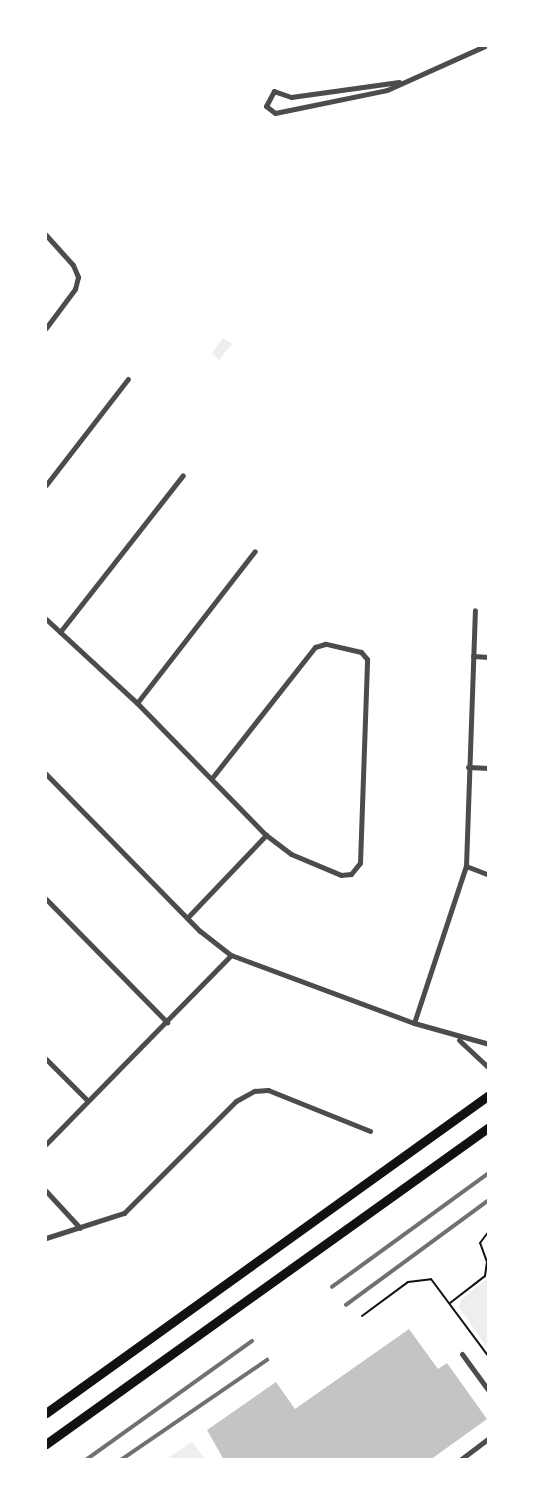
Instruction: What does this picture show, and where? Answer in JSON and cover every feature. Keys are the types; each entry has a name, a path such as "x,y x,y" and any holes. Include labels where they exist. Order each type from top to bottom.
{"main road":[{"path":"46,1413 486,1097"},
{"path":"46,1444 488,1127"}],"street":[{"path":"399,82 291,97 274,91 266,106 275,113 284,112 387,90 399,82 485,46"},
{"path":"46,235 77,270 75,289 46,328"},
{"path":"46,485 128,379"},
{"path":"60,632 183,475"},
{"path":"137,703 255,551"},
{"path":"414,1023 466,866 475,610"},
{"path":"46,619 137,703 266,835 291,854 341,876 351,874 360,863 366,659 361,652 325,644 315,647 212,778"},
{"path":"472,656 488,657"},
{"path":"468,767 488,768"},
{"path":"46,774 187,918 231,955 457,1038 488,1044"},
{"path":"187,918 266,835"},
{"path":"466,866 488,875"},
{"path":"46,899 167,1022"},
{"path":"46,1144 231,955"},
{"path":"457,1038 488,1069"},
{"path":"46,1059 87,1100"},
{"path":"486,1097 488,1085"},
{"path":"46,1238 124,1213 236,1101 254,1091 268,1090 370,1131"},
{"path":"46,1191 80,1228"},
{"path":"462,1354 488,1391"},
{"path":"459,1459 488,1438"}],"path":[{"path":"450,1303 485,1276 487,1262 480,1243 488,1231"},
{"path":"362,1316 423,1277 431,1279 488,1357"}],"shaded area":[{"path":"223,338 232,344 219,360 212,353"},
{"path":"488,1278 489,1349 459,1307 461,1300"},
{"path":"192,1442 205,1459 166,1459"}],"building":[{"path":"409,1329 438,1369 447,1363 487,1419 430,1460 224,1460 207,1430 276,1382 295,1409"}],"railway":[{"path":"332,1287 489,1173"},
{"path":"346,1305 489,1200"},
{"path":"86,1460 252,1341"},
{"path":"121,1460 267,1360"}]}
